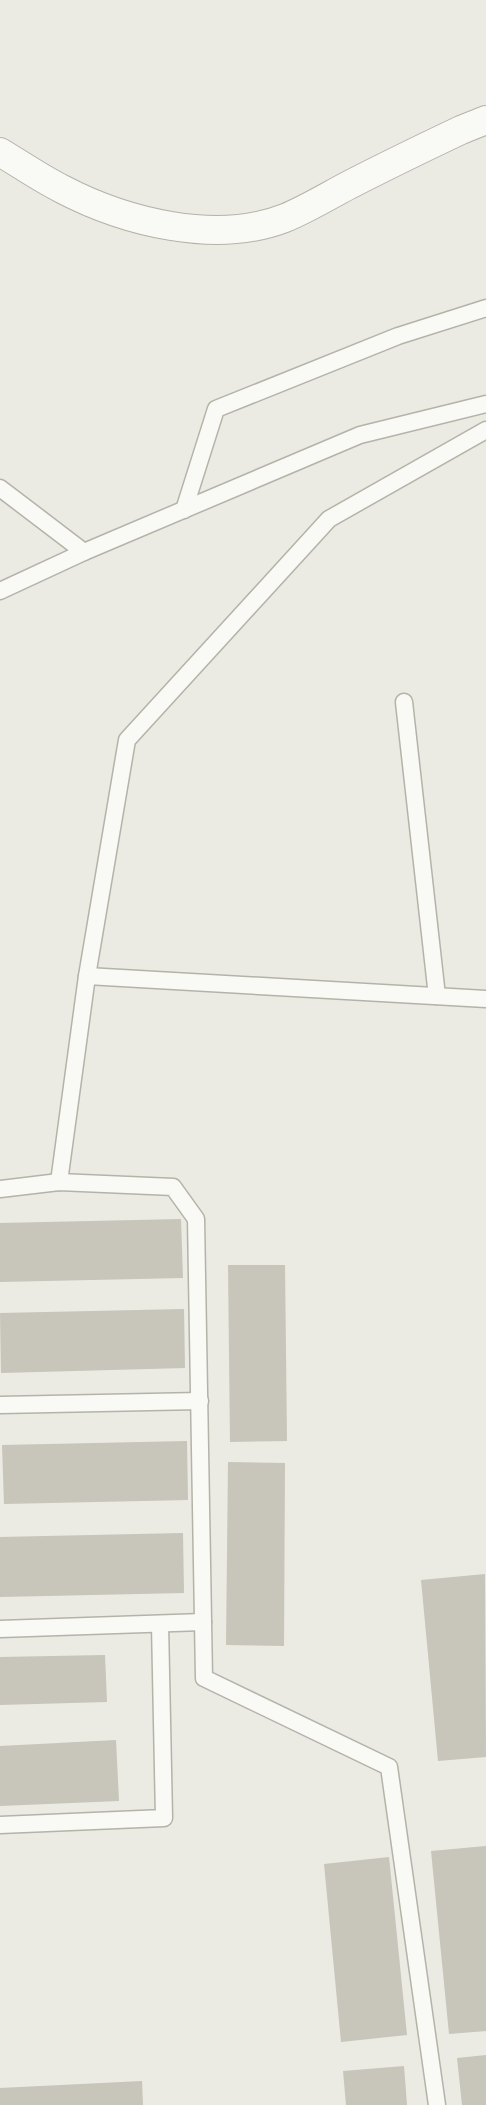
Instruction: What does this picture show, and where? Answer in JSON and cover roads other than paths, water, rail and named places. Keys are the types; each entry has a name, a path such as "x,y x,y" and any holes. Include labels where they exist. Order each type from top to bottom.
{"street":[{"path":"0,152 62,189 134,217 195,229 227,230 284,218 452,134 486,120"}],"lane":[{"path":"184,510 216,408 398,336 486,308"},
{"path":"0,591 84,552 360,435 486,404"},
{"path":"59,1182 87,976 127,740 329,519 486,430"},
{"path":"0,488 84,552"},
{"path":"404,702 437,996"},
{"path":"87,976 486,998"},
{"path":"0,1189 59,1182 173,1187 196,1218 204,1678 389,1767 437,2105"},
{"path":"0,1406 200,1401"},
{"path":"0,1630 203,1622"},
{"path":"0,1825 164,1818 160,1624"}]}
